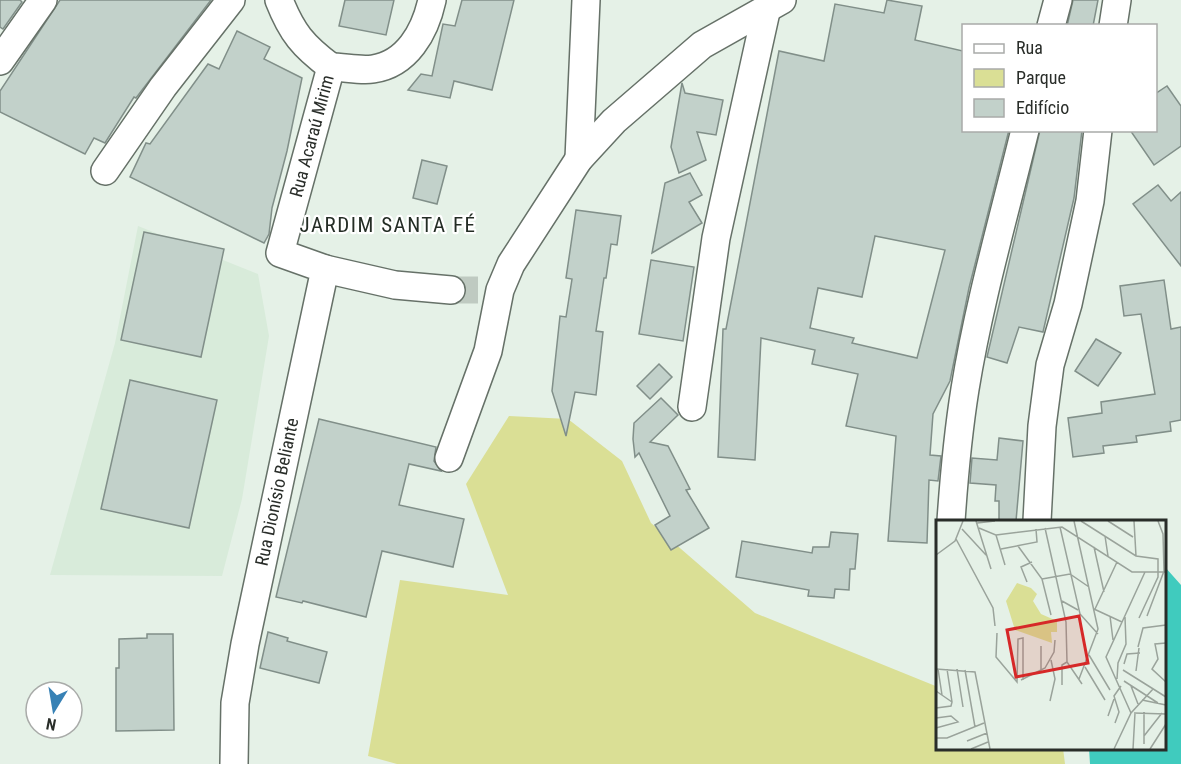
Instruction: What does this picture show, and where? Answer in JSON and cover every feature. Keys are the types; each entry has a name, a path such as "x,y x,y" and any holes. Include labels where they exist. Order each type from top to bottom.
{"street":[{"path":"0,61 43,0"},
{"path":"105,171 163,87 231,0"},
{"name":"Rua Acaraú Mirim","path":"279,0 290,27 306,48 331,67 280,253 325,269"},
{"path":"331,67 373,69 402,59 418,37 432,0"},
{"path":"579,159 586,0"},
{"path":"1052,24 1058,0"},
{"path":"1113,24 1117,0"},
{"path":"449,458 488,351 491,290 511,264 579,159 614,121 702,45 775,3"},
{"path":"692,407 716,238 775,3"},
{"path":"951,520 956,453 965,387 990,270 1024,132"},
{"path":"1037,520 1042,426 1050,365 1068,304 1090,201 1098,132"},
{"path":"325,269 395,285 452,290"},
{"name":"Rua Dionísio Beliante","path":"234,764 235,703 245,644 325,269"}],"shaded area":[{"path":"138,226 258,274 269,336 242,499 222,576 50,575 115,343"}],"green space":[{"path":"509,416 568,419 622,461 651,523 755,613 936,686 936,749 1063,749 1065,764 397,764 368,756 400,580 508,595 466,484"}],"water":[{"path":"1166,568 1181,585 1181,764 1090,764 1089,749 1166,749"}],"building":[{"path":"0,0 20,0 22,2 3,29 0,27"},
{"path":"60,0 211,0 136,98 134,97 105,143 94,138 85,154 0,112 0,91"},
{"path":"345,0 394,0 386,35 339,26"},
{"path":"462,0 514,0 492,90 454,81 450,98 408,90 421,74 432,76 443,24 455,26"},
{"path":"887,0 922,6 915,40 962,51 962,132 1008,132 969,288 950,381 933,414 930,455 941,456 938,481 929,480 927,543 888,541 896,436 846,426 858,374 812,364 815,350 761,338 755,460 718,457 723,329 726,329 779,51 824,61 835,4 884,13","holes":["875,236 945,250 917,358 852,343 854,338 810,328 818,288 862,297"]},
{"path":"1073,0 1098,0 1093,24 1067,24"},
{"path":"237,31 270,47 264,59 302,78 272,208 269,234 264,243 130,177 146,143 150,144 208,64 219,69"},
{"path":"682,83 685,93 723,100 716,135 697,132 706,160 679,173 671,147"},
{"path":"1167,86 1181,106 1181,146 1154,165 1131,132 1157,132 1157,93"},
{"path":"1040,132 1082,132 1074,198 1043,332 1019,327 1007,363 987,357"},
{"path":"422,160 447,166 437,204 413,198"},
{"path":"690,173 702,195 689,202 702,223 652,253 665,183"},
{"path":"1158,185 1171,201 1181,192 1181,266 1133,204"},
{"path":"576,210 621,216 617,245 611,244 596,331 603,332 596,395 575,392 566,436 552,391 560,316 566,317 572,279 566,278"},
{"path":"144,232 224,249 201,357 121,340"},
{"path":"651,260 694,267 683,341 639,334"},
{"path":"1164,280 1171,329 1181,327 1181,420 1170,422 1171,431 1136,436 1137,442 1103,446 1104,453 1073,457 1068,418 1102,413 1101,402 1155,394 1141,314 1124,316 1120,286"},
{"path":"1096,339 1121,353 1098,386 1075,371"},
{"path":"659,364 672,377 650,399 637,386"},
{"path":"130,380 217,400 189,528 101,509"},
{"path":"661,398 678,415 650,442 668,446 690,489 686,490 709,528 671,550 655,525 670,516 639,453 635,457 633,439 634,423"},
{"path":"319,419 436,447 434,461 441,471 409,464 399,505 464,519 453,567 382,551 366,617 303,601 302,603 276,597"},
{"path":"999,438 1023,441 1016,520 999,520 999,501 995,501 996,485 970,483 972,458 997,460"},
{"path":"831,532 858,534 855,569 850,569 849,590 835,589 834,598 808,596 809,590 736,577 742,541 812,553 813,547 829,547"},
{"path":"268,632 288,638 287,641 327,652 319,683 260,668"},
{"path":"147,634 173,634 174,730 116,731 116,668 119,668 119,639 147,638"}],"tunnel":[{"path":"451,290 482,290"}],"district":[{"name":"JARDIM SANTA FÉ","path":"388,225"}]}
